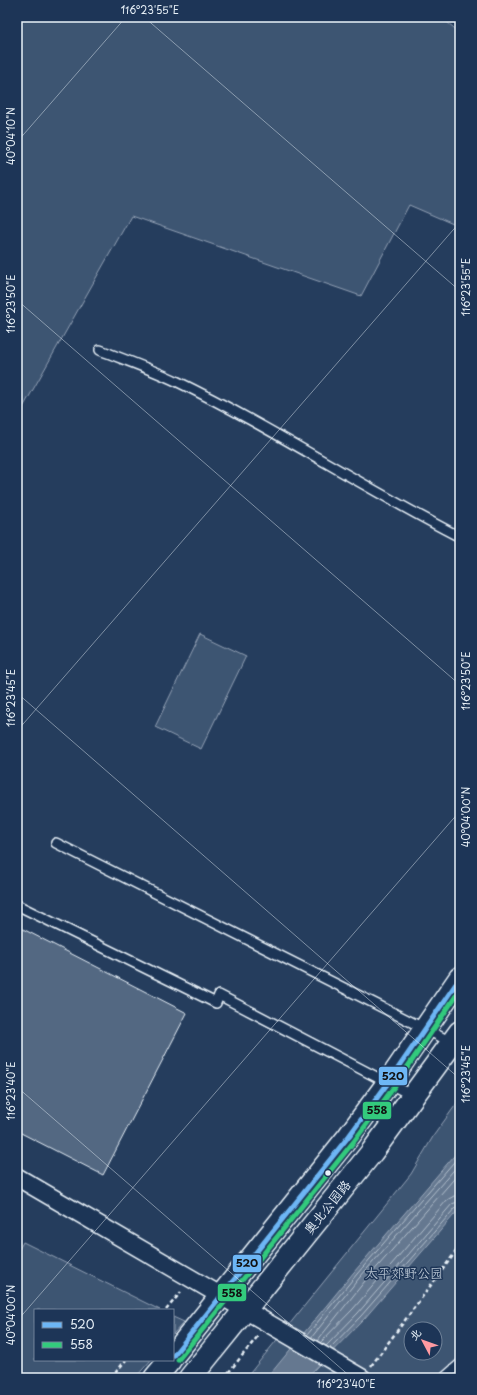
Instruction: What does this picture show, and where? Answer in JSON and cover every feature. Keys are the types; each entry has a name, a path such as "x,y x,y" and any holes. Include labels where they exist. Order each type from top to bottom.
{"main road":[{"name":"奥北公园路","path":"174,1355 307,1190 388,1083 460,978"},
{"name":"奥北公园路","path":"190,1378 372,1152 456,1037"},
{"path":"155,1378 169,1361"}],"street":[{"path":"17,1177 332,1361 365,1375"}],"lane":[{"path":"100,350 175,381 245,417 426,520 460,537"},
{"path":"56,843 426,1029 456,1037"},
{"path":"17,905 216,1003 219,995 414,1096"},
{"path":"444,1378 460,1364"}],"path":[{"path":"365,1375 460,1246"},
{"path":"167,1309 192,1280"},
{"path":"224,1378 268,1324"},
{"path":"111,1378 125,1361"}],"green space":[{"path":"17,17 441,17 460,33 460,227 409,205 361,296 131,216 17,418"},
{"path":"200,634 246,656 201,749 155,727"},
{"name":"太平郊野公园","path":"460,1099 460,1378 246,1378 411,1174 434,1135"},
{"path":"23,1242 158,1309 34,1309 34,1361 150,1361 135,1378 17,1378 17,1253"},
{"path":"174,1317 184,1322 174,1333"}],"water":[{"path":"460,1149 460,1208 364,1319 306,1378 267,1378 354,1272"}],"building":[{"path":"17,926 187,1013 103,1175 17,1131"}],"transit line":[{"name":"520","path":"174,1355 349,1136 388,1083 460,978"},
{"name":"558","path":"178,1360 355,1140 394,1087 460,990"}]}
